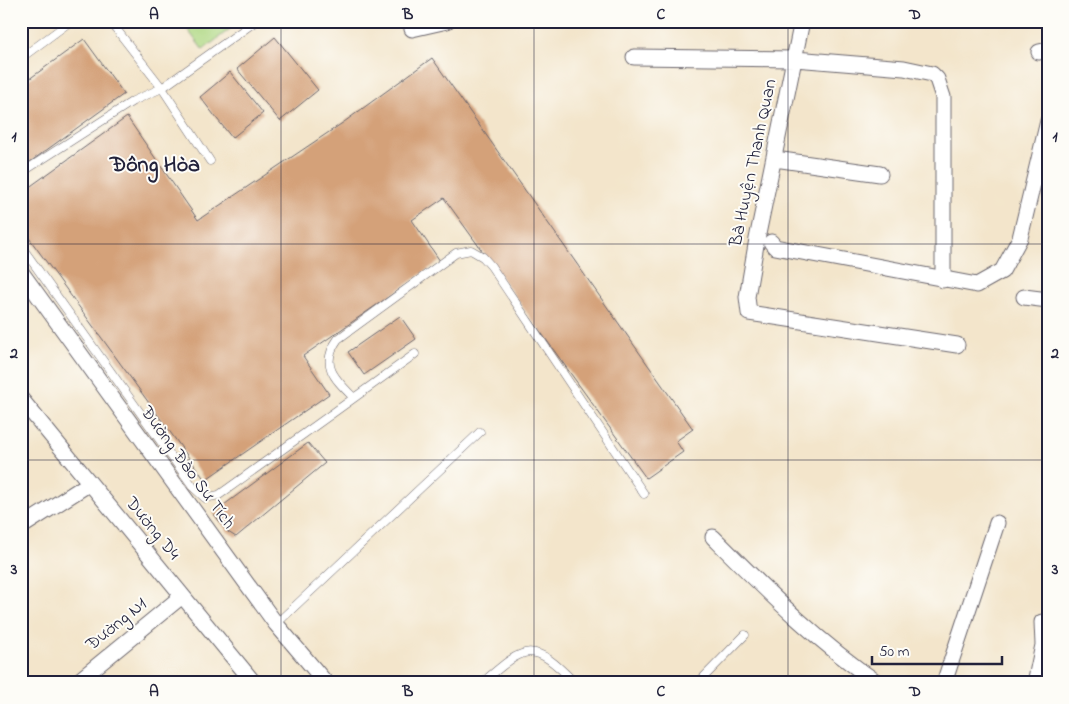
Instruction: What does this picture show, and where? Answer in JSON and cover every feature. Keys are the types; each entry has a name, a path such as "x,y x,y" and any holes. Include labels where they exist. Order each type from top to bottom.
{"street":[{"path":"412,29 447,21"},
{"name":"Bà Huyện Thanh Quan","path":"802,21 775,159 764,241 747,297 749,313 958,345"},
{"path":"634,56 795,59 904,68 932,74 943,97 943,280"},
{"path":"764,241 775,247 977,285 1002,271 1020,238 1048,121"},
{"path":"775,159 880,174"},
{"name":"Đường Đào Sư Tích","path":"21,272 276,624 326,683"},
{"path":"1024,297 1048,300"},
{"name":"Dường D4","path":"21,399 254,683"},
{"path":"21,527 90,483"},
{"path":"944,683 997,523"},
{"path":"713,537 774,598 845,659 878,683"},
{"name":"Đường N1","path":"76,683 182,596"},
{"path":"1035,683 1043,644 1042,622"}],"lane":[{"path":"21,58 71,21"},
{"path":"110,21 162,88 210,161"},
{"path":"21,173 133,101 162,88 256,21"},
{"path":"21,246 194,488 205,498 219,495 416,354"},
{"path":"354,398 334,378 330,364 330,351 338,339 456,253 471,250 483,257 491,266 644,494"},
{"path":"276,624 480,432"},
{"path":"698,683 745,635"},
{"path":"482,683 513,656 530,651 540,652 554,661 575,683"}],"green space":[{"path":"181,21 240,21 203,50"}],"building":[{"path":"275,37 318,90 280,121 237,69"},
{"path":"84,39 124,94 23,167 21,164 21,85"},
{"path":"432,58 693,429 676,441 683,452 646,478 444,198 412,220 440,261 303,356 329,394 205,480 21,227 21,193 127,117 198,220 344,122"},
{"path":"230,72 263,113 232,138 200,97"},
{"path":"400,316 416,339 364,375 348,352"},
{"path":"308,443 325,463 236,537 228,532 213,513"}],"district":[{"name":"Đông Hòa","path":"155,166"}]}
